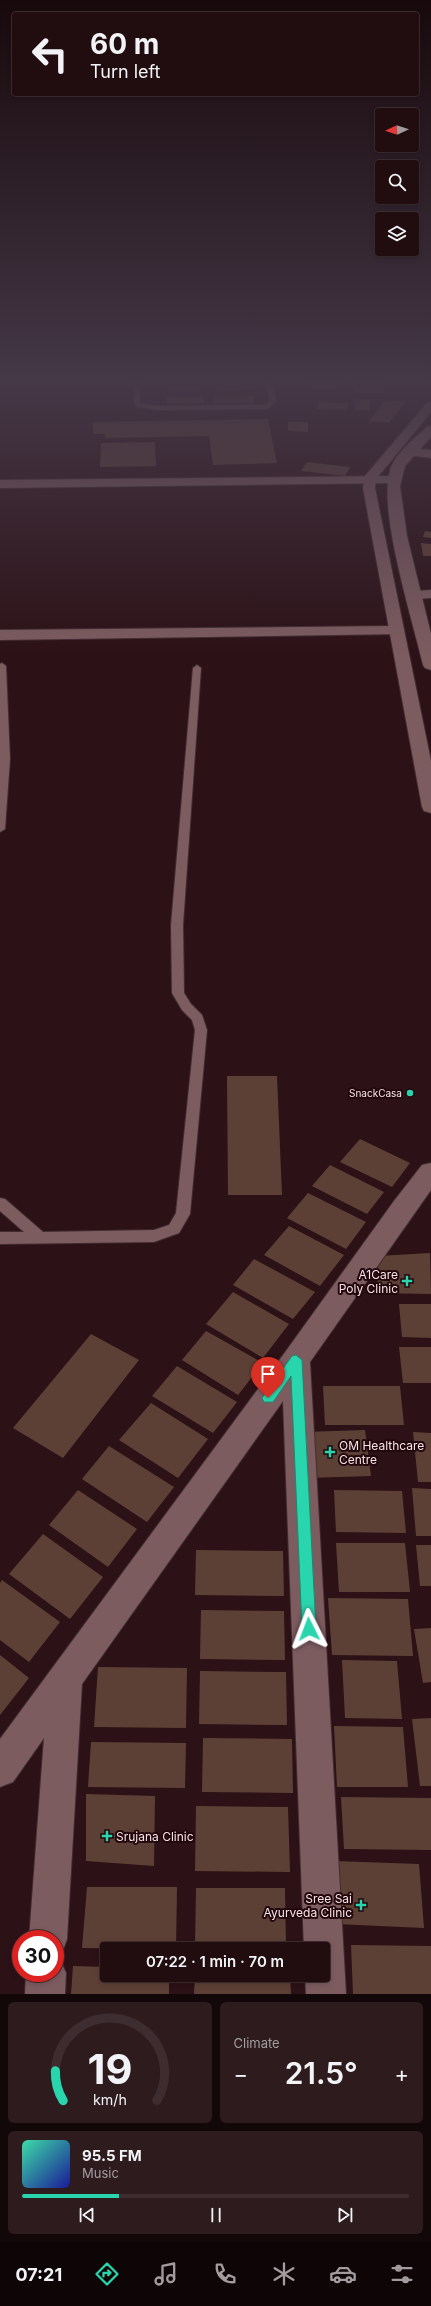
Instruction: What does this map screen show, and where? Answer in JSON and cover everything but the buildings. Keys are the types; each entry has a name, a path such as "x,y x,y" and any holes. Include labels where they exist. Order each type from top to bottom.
{"street":[{"path":"379,472 370,484 396,631 431,808"},
{"path":"396,472 393,484 403,547 431,665"},
{"path":"0,484 393,484"},
{"path":"0,492 370,484"},
{"path":"415,594 431,594"},
{"path":"0,635 396,631"},
{"path":"0,1769 66,1680 296,1360 403,1208 431,1172"},
{"path":"296,1360 326,1994"},
{"path":"49,1930 66,1680"},
{"path":"45,1994 46,1982"}],"lane":[{"path":"0,829 5,759 2,666"},
{"path":"0,1238 154,1236 174,1230 183,1214 201,1030 198,1018 186,1007 178,993 177,925 197,668"},
{"path":"0,1203 39,1237"}],"place":[{"name":"SnackCasa","path":"410,1093"},
{"name":"A1Care Poly Clinic","path":"407,1281"},
{"name":"OM Healthcare Centre","path":"330,1452"},
{"name":"Srujana Clinic","path":"107,1836"},
{"name":"Sree Sai Ayurveda Clinic","path":"361,1905"}],"route":[{"path":"268,1398 296,1360 309,1629"}]}
